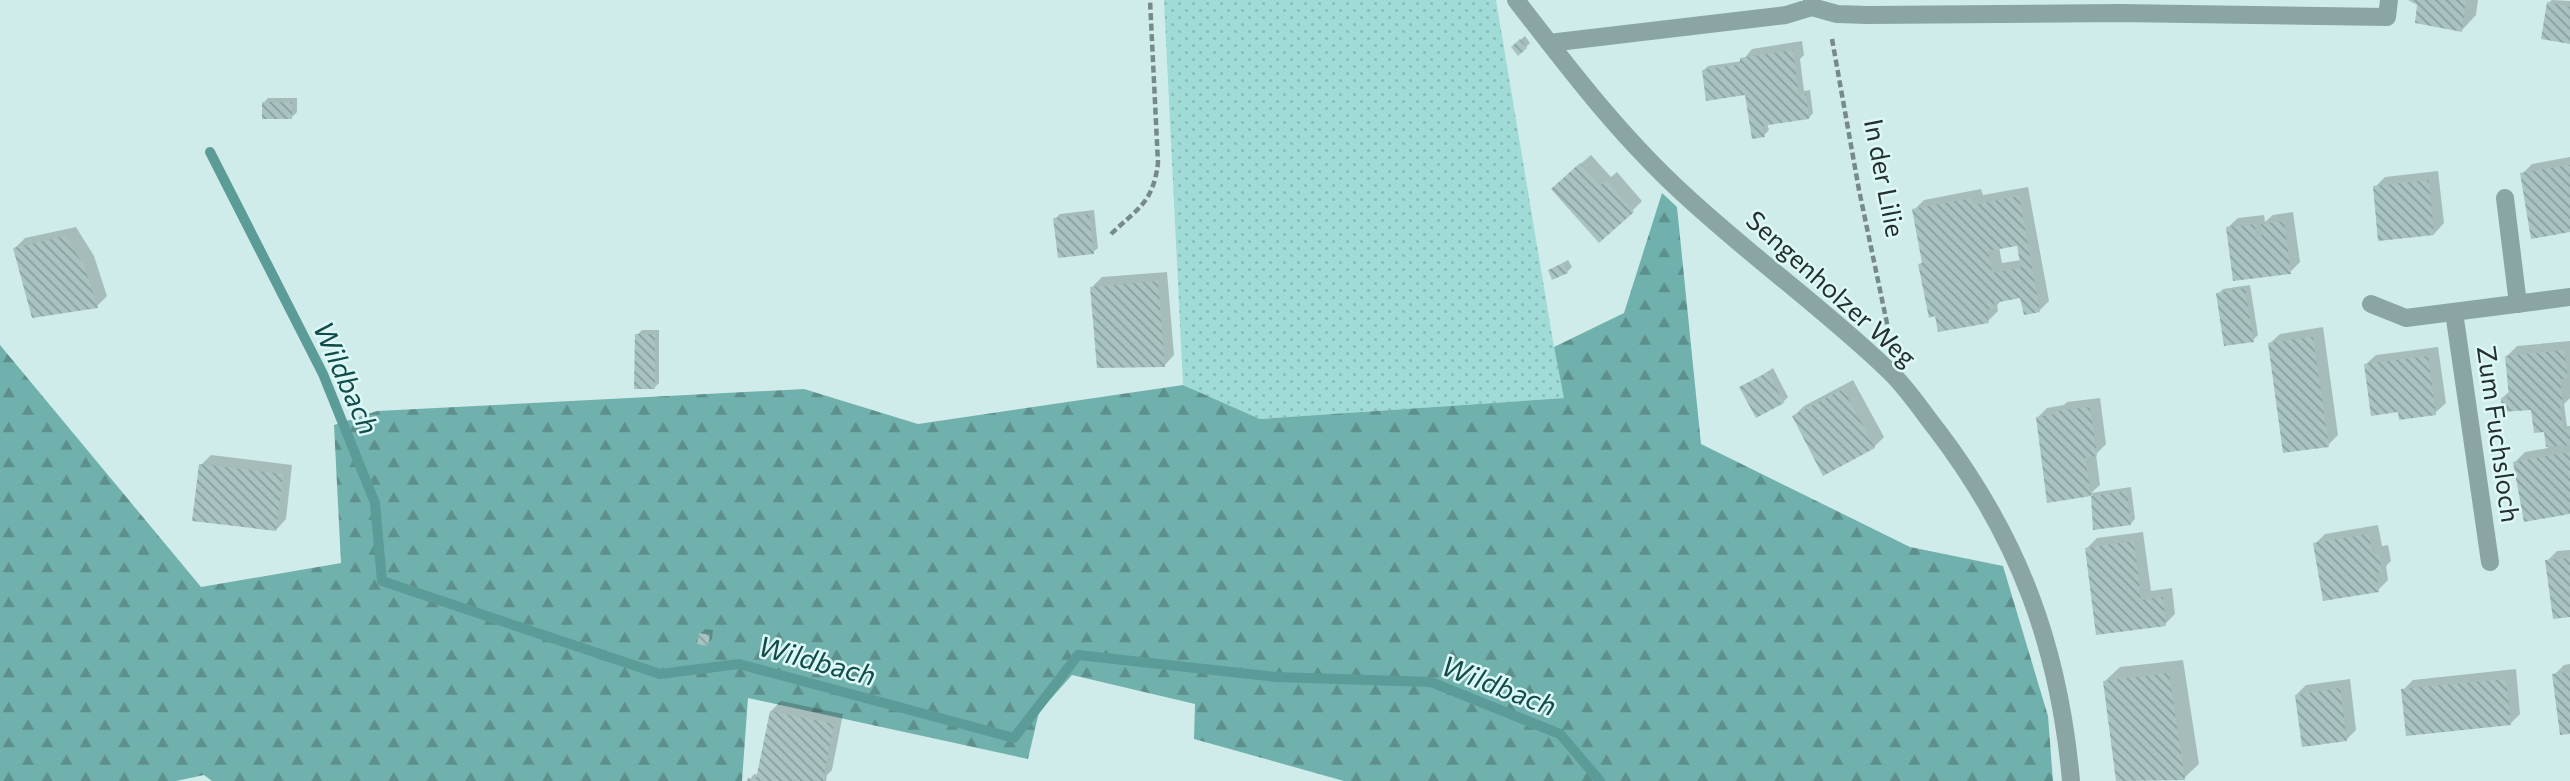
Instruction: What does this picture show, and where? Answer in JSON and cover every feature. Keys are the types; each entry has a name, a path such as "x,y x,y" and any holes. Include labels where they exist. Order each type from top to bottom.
{"street":[{"name":"Sengenholzer Weg","path":"1517,0 1576,79 1675,186 1890,371 1960,460 1988,503 2031,593 2047,643 2062,708 2071,781"},
{"path":"1549,43 1786,15 1812,3 1837,14 2120,13 2387,17 2389,0"},
{"path":"2505,198 2518,304"},
{"name":"Zum Fuchsloch","path":"2371,304 2406,318 2570,297"},
{"name":"Zum Fuchsloch","path":"2454,312 2490,562"}],"path":[{"path":"1111,234 1149,197 1156,181 1158,163 1150,0"},
{"name":"In der Lilie","path":"1812,3 1829,25 1859,190 1891,339 1890,371"}],"shaded area":[{"path":"1164,0 1496,0 1554,347 1565,398 1260,419 1183,385"}],"green space":[{"path":"1662,193 1677,207 1701,444 1910,547 2003,566 2048,716 2053,781 1344,781 1194,739 1195,704 1072,675 1039,712 1028,759 748,698 742,781 212,781 204,775 176,781 0,781 0,345 201,587 341,563 334,425 377,411 804,389 918,424 1183,385 1260,419 1564,398 1554,347 1624,313"}],"building":[{"path":"2408,0 2466,0 2462,32 2415,23 2417,5"},
{"path":"2547,2 2570,7 2570,44 2541,39"},
{"path":"1520,39 1527,48 1518,56 1511,47"},
{"path":"1793,50 1799,94 1806,94 1809,119 1762,126 1765,137 1752,139 1745,95 1706,101 1702,70 1740,64 1740,58"},
{"path":"262,102 292,102 292,119 262,119"},
{"path":"1580,163 1600,186 1606,180 1634,212 1599,243 1551,189"},
{"path":"2570,165 2570,232 2531,239 2520,173"},
{"path":"2429,180 2434,235 2378,241 2373,186"},
{"path":"2019,196 2040,312 2024,315 2020,298 1994,303 1995,308 1986,310 1989,323 1938,332 1935,316 1929,318 1918,264 1922,263 1912,209 1972,198 1973,205","holes":["2017,246 2021,268 1992,273 1988,251"]},
{"path":"1089,214 1094,254 1058,258 1053,218"},
{"path":"2284,221 2291,274 2233,281 2226,227 2255,224 2256,236 2262,235 2261,224"},
{"path":"65,236 84,266 98,308 32,318 13,248"},
{"path":"1563,263 1568,273 1552,280 1548,270"},
{"path":"1158,281 1165,367 1097,368 1090,287"},
{"path":"2245,288 2254,342 2224,346 2216,293"},
{"path":"635,334 655,334 655,389 634,389"},
{"path":"2313,337 2329,447 2283,453 2268,343"},
{"path":"2564,350 2568,378 2560,379 2563,407 2560,406 2563,430 2570,429 2570,445 2546,447 2544,432 2534,433 2531,410 2502,412 2501,398 2509,397 2505,356"},
{"path":"2428,356 2436,415 2399,420 2398,412 2371,416 2364,364"},
{"path":"1768,372 1784,403 1756,418 1739,387"},
{"path":"1843,389 1875,448 1823,476 1792,416"},
{"path":"2090,407 2097,456 2085,457 2091,496 2047,503 2036,417 2056,414 2055,411"},
{"path":"2570,452 2570,514 2524,522 2513,462"},
{"path":"199,464 283,474 276,531 192,521"},
{"path":"2127,491 2131,525 2093,530 2091,496"},
{"path":"2369,534 2372,555 2379,554 2382,572 2376,573 2379,592 2323,601 2313,543"},
{"path":"2134,541 2141,600 2163,597 2166,626 2096,635 2085,548"},
{"path":"2570,558 2570,617 2553,619 2545,560"},
{"path":"699,633 710,635 708,646 697,644"},
{"path":"2570,672 2570,734 2560,735 2552,674"},
{"path":"2169,673 2185,780 2116,781 2103,681"},
{"path":"2506,679 2511,725 2406,736 2401,689"},
{"path":"2340,688 2347,741 2302,747 2295,695"},
{"path":"770,711 834,724 823,781 747,781 748,778 756,779"}],"waterway":[{"name":"Wildbach","path":"210,152 323,374 375,503 382,581 660,674 739,664 1014,738 1078,655 1276,677 1431,682 1560,734 1600,781"}]}
